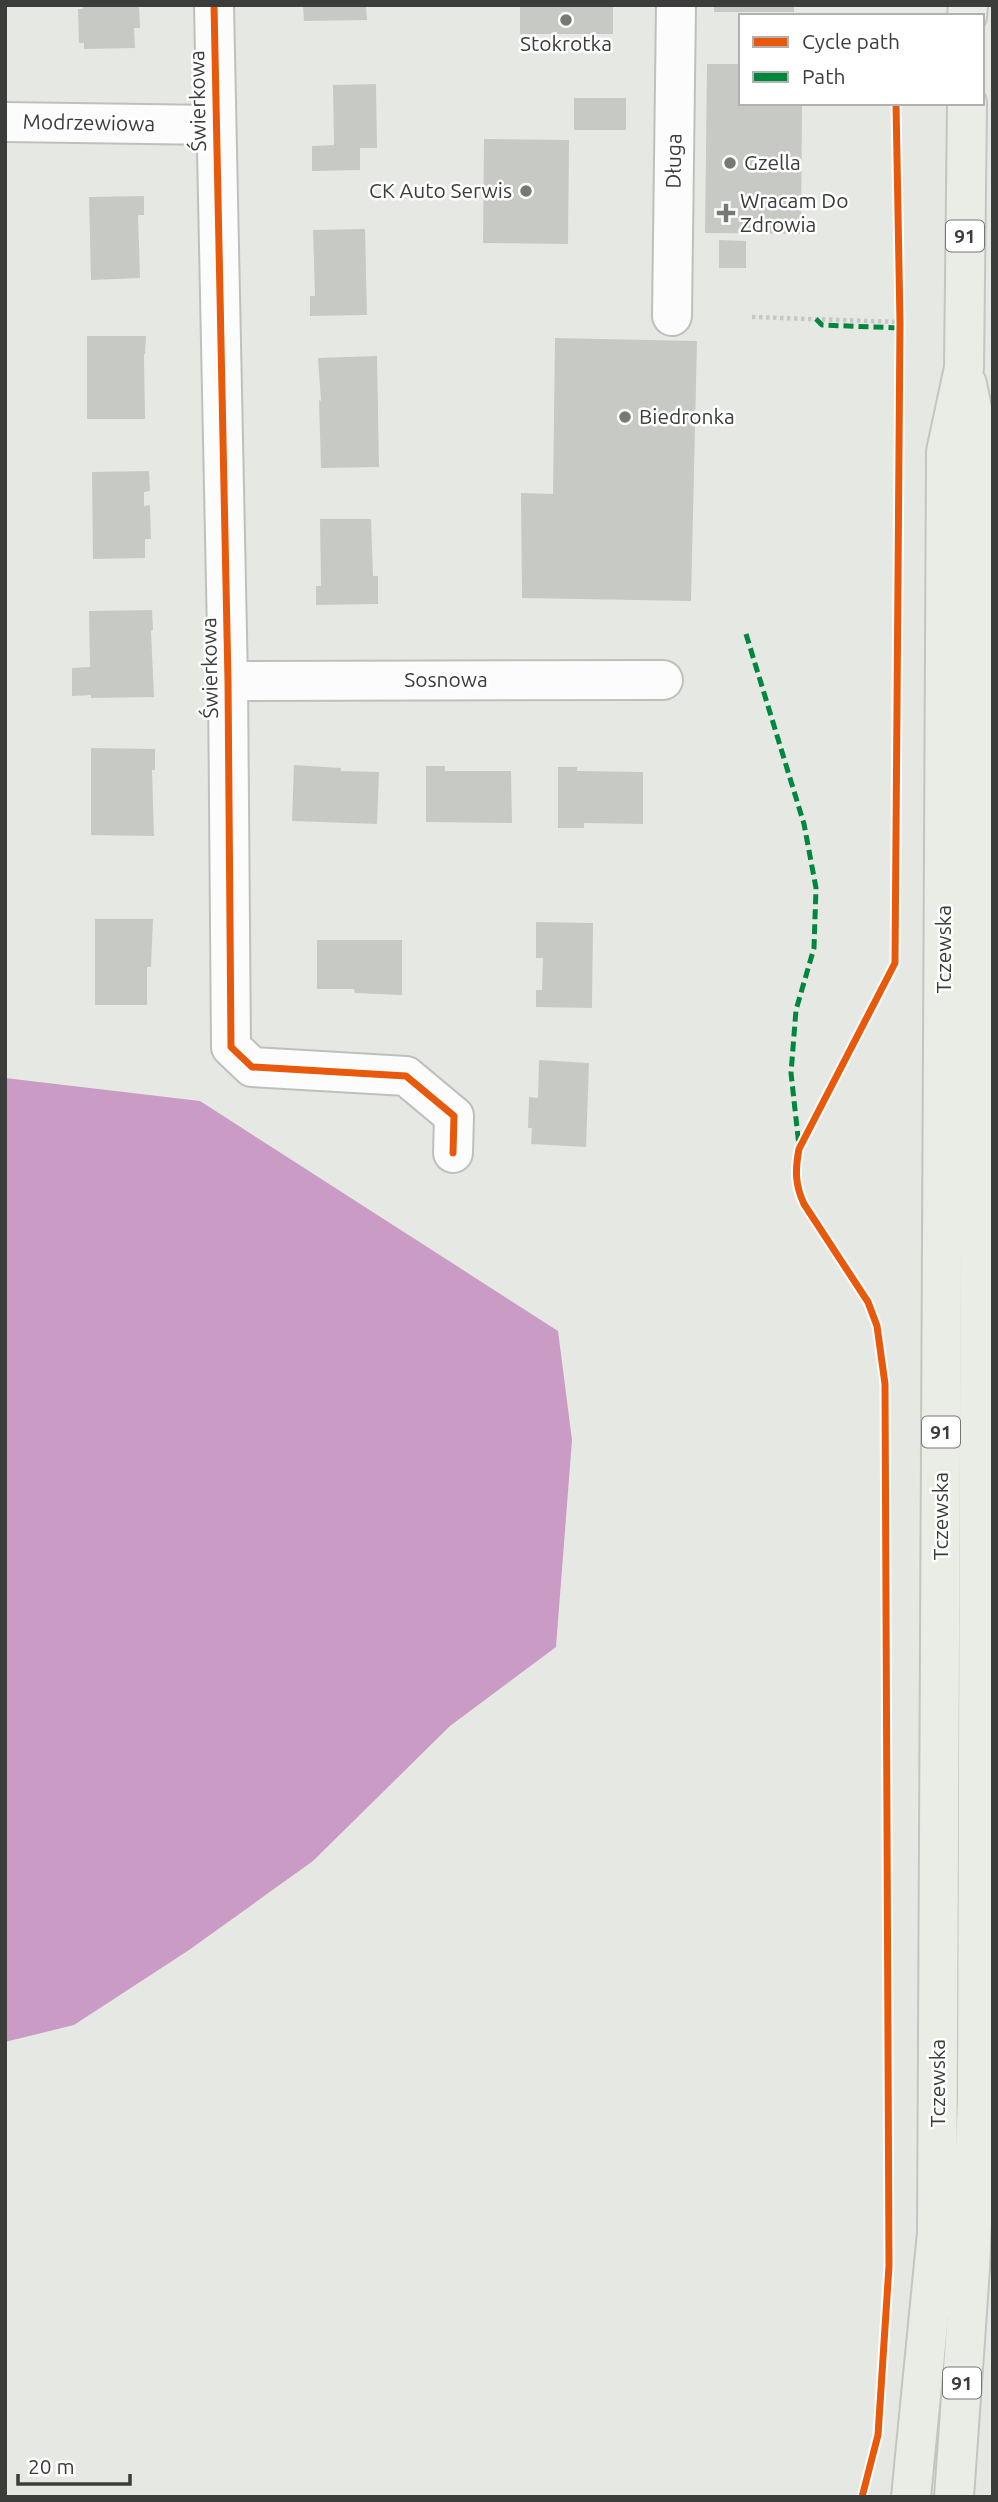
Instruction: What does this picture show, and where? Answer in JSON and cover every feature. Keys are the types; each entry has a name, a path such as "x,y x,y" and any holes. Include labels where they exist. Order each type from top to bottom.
{"main road":[{"name":"Tczewska","path":"911,2497 937,2233 946,452 964,368 967,105"},
{"name":"Tczewska","path":"954,2497 970,2269 977,2101 982,458 964,368"}],"street":[{"name":"Świerkowa","path":"214,5 228,681 231,1047 252,1067 406,1076 454,1116 453,1153"},
{"name":"Długa","path":"672,316 676,5"},
{"name":"Modrzewiowa","path":"5,122 215,125"},
{"name":"Sosnowa","path":"228,681 663,680"}],"path":[{"path":"752,317 900,325 900,309"}],"shaded area":[{"path":"5,1078 200,1101 558,1331 572,1440 556,1647 450,1726 313,1861 189,1950 74,2025 5,2042"}],"building":[{"path":"83,5 139,5 140,28 134,28 135,48 84,49 84,43 79,43 78,9 83,9"},
{"path":"303,5 366,5 367,20 304,21"},
{"name":"Stokrotka","path":"520,5 613,5 613,34 520,34"},
{"path":"714,5 794,5 794,12 714,12"},
{"path":"707,64 739,64 739,105 802,105 801,234 705,233"},
{"path":"376,84 377,148 360,148 360,170 312,171 312,146 334,145 333,85"},
{"path":"574,98 626,98 626,130 574,130"},
{"name":"CK Auto Serwis","path":"484,139 569,140 568,244 483,243"},
{"path":"144,196 144,215 138,215 140,278 91,280 89,197"},
{"path":"365,229 367,315 310,316 310,296 315,296 313,230"},
{"path":"719,240 746,241 746,268 719,268"},
{"path":"87,336 146,336 145,419 87,419"},
{"name":"Biedronka","path":"555,338 697,341 691,601 522,598 521,493 553,494"},
{"path":"377,356 379,467 321,468 318,358"},
{"path":"149,471 150,491 144,492 144,506 150,505 151,539 145,539 145,558 93,559 92,472"},
{"path":"320,519 371,519 373,576 378,576 378,604 316,605 316,586 321,586"},
{"path":"152,610 154,697 72,696 72,668 90,667 89,611"},
{"path":"91,748 155,749 155,770 152,770 154,836 91,835"},
{"path":"294,765 341,768 341,771 379,772 377,824 292,821"},
{"path":"426,766 445,766 445,771 511,771 512,823 426,822"},
{"path":"558,767 577,767 577,771 643,772 643,824 584,823 584,828 558,828"},
{"path":"95,919 153,919 151,967 147,967 147,1005 95,1005"},
{"path":"536,922 593,923 592,1008 536,1007 536,990 542,990 543,958 536,958"},
{"path":"317,940 402,940 402,995 355,993 354,989 317,989"},
{"path":"539,1060 589,1063 586,1147 531,1144 532,1128 528,1128 529,1097 538,1098"}],"marked path":[{"path":"816,319 822,325 900,328"},
{"path":"746,634 804,824 816,888 814,948 796,1010 791,1073 799,1146"}],"cycle path":[{"path":"214,5 228,681 231,1047 252,1067 406,1076 454,1116 453,1153"},
{"path":"862,2497 878,2435 889,2266 885,1384 877,1326 868,1302 804,1204 796,1171 799,1149 895,963 900,322 896,105"}],"place":[{"name":"Stokrotka","path":"566,20"},
{"name":"Gzella","path":"730,163"},
{"name":"CK Auto Serwis","path":"526,191"},
{"name":"Wracam Do Zdrowia","path":"726,213"},
{"name":"Biedronka","path":"625,417"}]}
